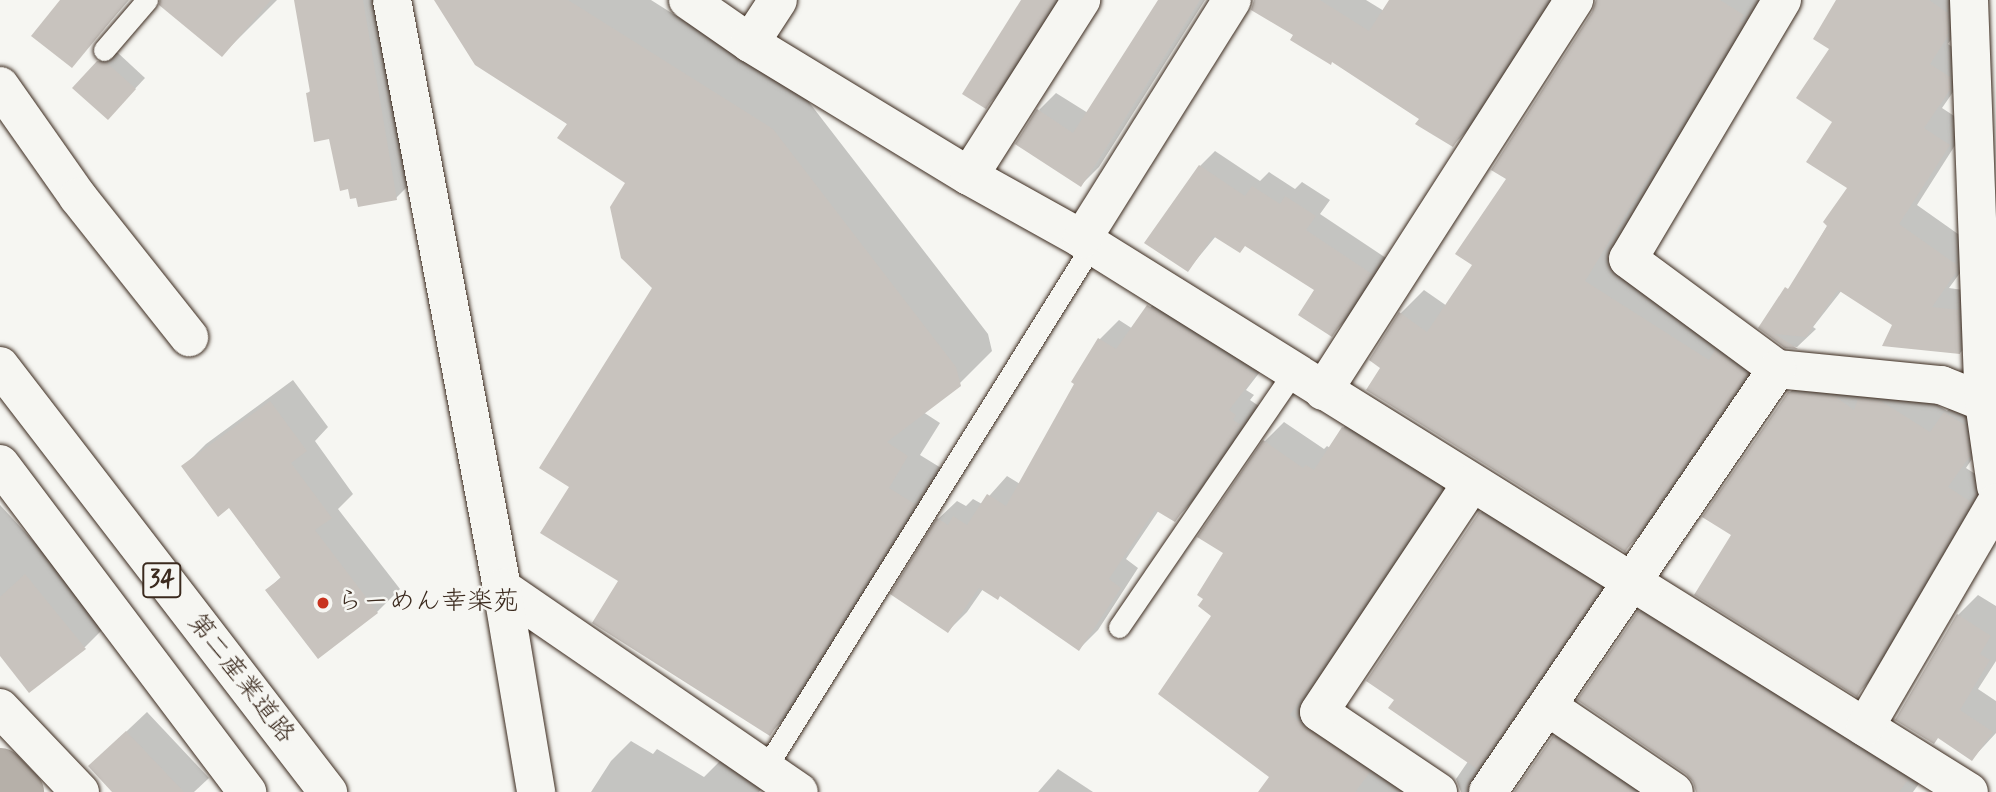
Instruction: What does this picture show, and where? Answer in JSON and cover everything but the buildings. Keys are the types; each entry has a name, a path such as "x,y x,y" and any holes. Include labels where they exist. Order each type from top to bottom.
{"street":[{"path":"392,0 502,587 529,783"},
{"path":"688,0 750,43 969,176 1087,242 1472,484 1633,580 1865,727 1945,786"},
{"path":"750,43 778,0"},
{"path":"969,176 1081,0"},
{"path":"1087,242 1232,0"},
{"path":"1308,382 1574,0"},
{"path":"1782,0 1628,259 1777,369 1941,385 1990,405"},
{"path":"1969,0 1987,193 1990,405 1996,485"},
{"path":"0,86 78,197 189,337"},
{"name":"第二産業道路","path":"0,366 328,792"},
{"path":"1488,792 1777,369"},
{"name":"34","path":"0,464 247,792"},
{"path":"1438,792 1320,712 1472,484"},
{"path":"1865,727 1996,503"},
{"path":"502,587 799,792"},
{"path":"1547,706 1674,792"},
{"path":"0,708 80,792"}],"lane":[{"path":"104,50 147,0"},
{"path":"765,769 1087,242"},
{"path":"1119,627 1308,382"}],"waterway":[{"path":"0,771 20,792"}],"place":[{"name":"らーめん幸楽苑","path":"323,603"}]}
